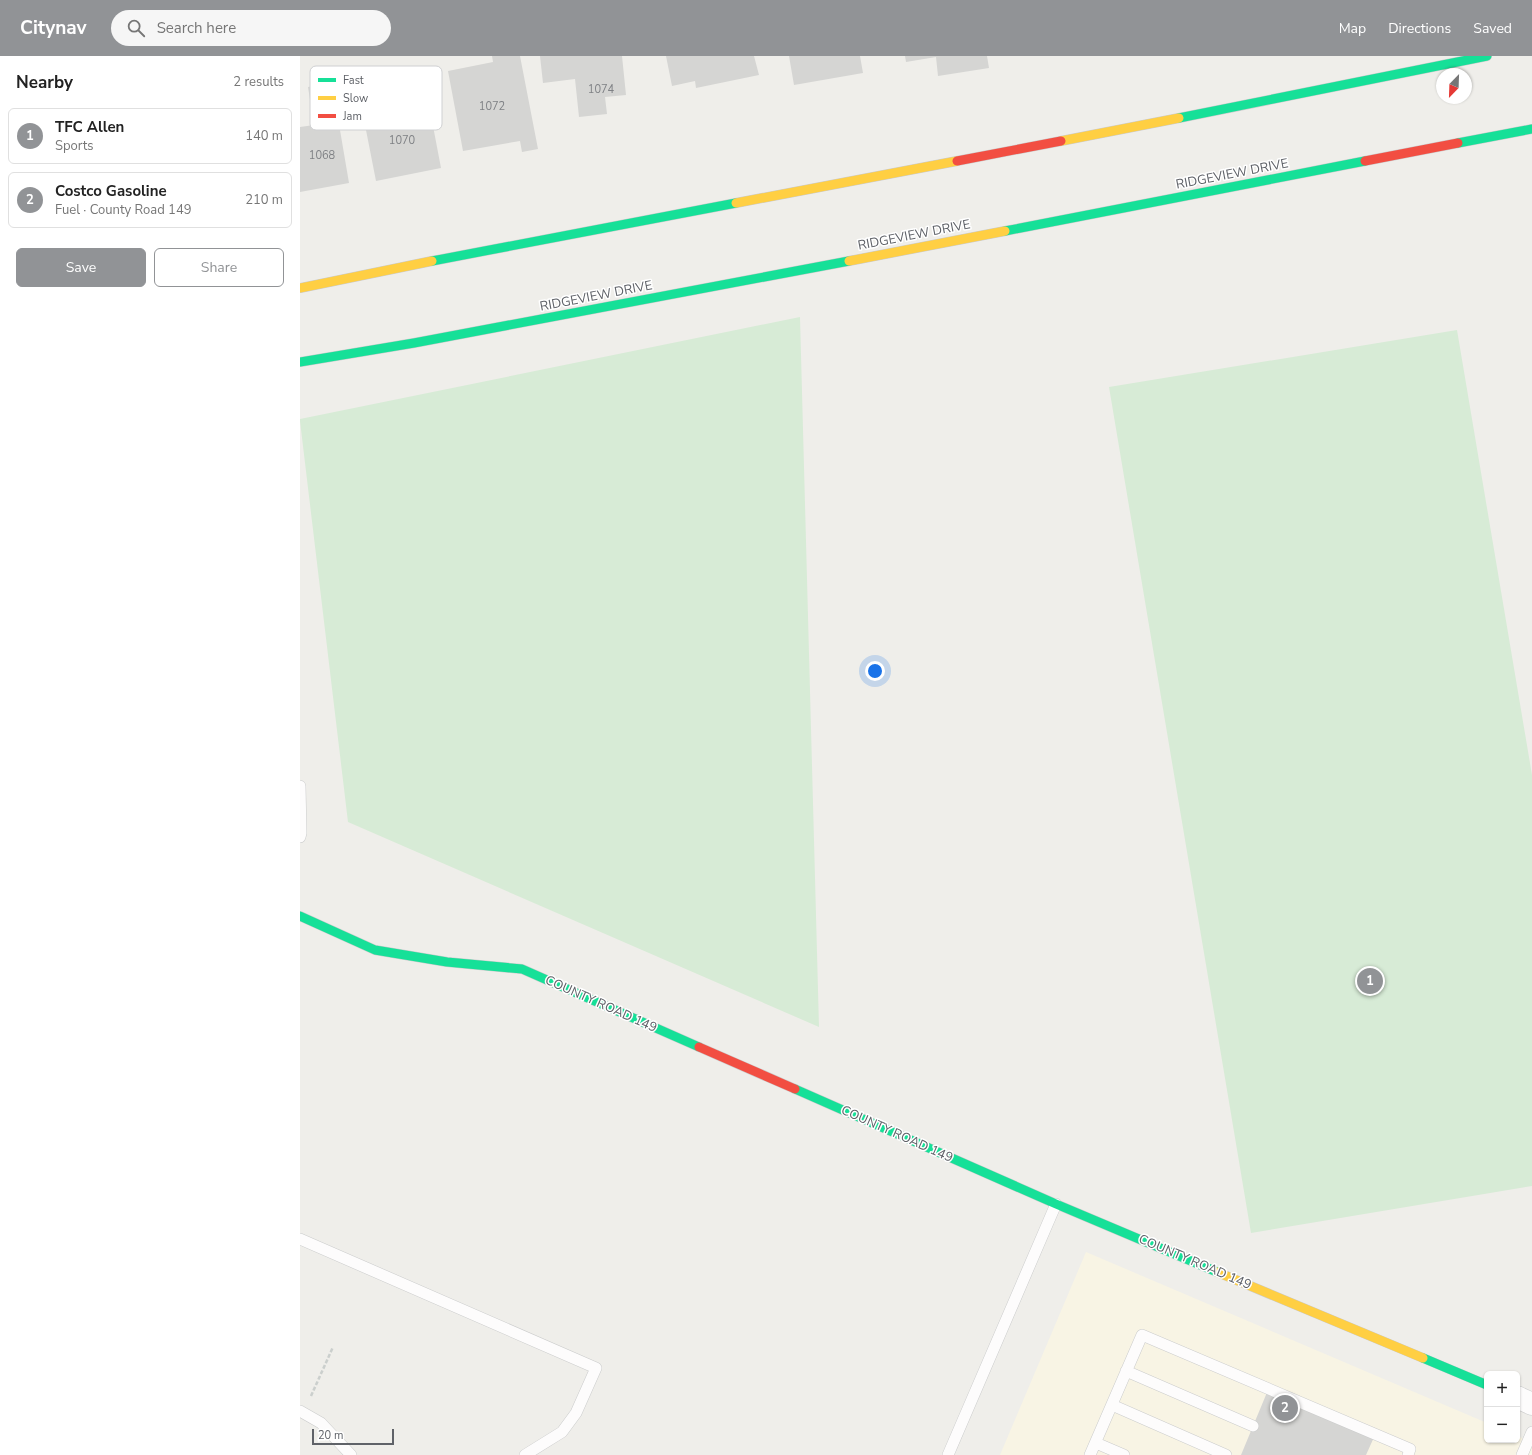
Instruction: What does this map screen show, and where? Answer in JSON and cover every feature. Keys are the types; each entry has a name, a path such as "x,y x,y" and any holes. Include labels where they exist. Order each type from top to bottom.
{"main road":[{"path":"300,288 903,170 1151,124 1487,56"},
{"name":"RIDGEVIEW DRIVE","path":"300,362 414,343 631,303 1532,129"},
{"name":"COUNTY ROAD 149","path":"300,916 375,950 447,962 522,969 1056,1204 1484,1384"}],"street":[{"path":"1520,1398 1532,1404"}],"lane":[{"path":"300,786 300,837"},
{"path":"948,1455 1056,1204"},
{"path":"300,1239 596,1368 576,1413 562,1432 525,1455"},
{"path":"1090,1455 1142,1335 1410,1449 1408,1455"},
{"path":"1126,1371 1253,1426"},
{"path":"1112,1405 1226,1455"},
{"path":"301,1412 322,1423 351,1455"},
{"path":"1522,1455 1532,1432"},
{"path":"1096,1443 1124,1455"}],"path":[{"path":"301,1412 333,1347"}],"shaded area":[{"path":"1086,1252 1484,1422 1484,1443 1520,1443 1520,1437 1532,1442 1532,1455 1000,1455"}],"green space":[{"path":"800,317 819,1027 348,822 300,421 300,419"},
{"path":"1457,330 1532,775 1532,1186 1251,1233 1109,387"}],"building":[{"path":"492,56 520,56 538,149 522,152 520,141 463,151 448,71 493,62"},
{"path":"540,56 622,56 626,95 605,97 607,114 579,117 575,79 543,83"},
{"path":"666,56 754,56 759,75 696,88 695,81 672,86"},
{"path":"789,56 860,56 863,73 794,85"},
{"path":"905,56 987,56 989,68 938,76 936,57 906,62"},
{"path":"308,87 310,87 310,100"},
{"path":"310,126 310,130 340,130 349,183 300,192 300,127"},
{"path":"366,130 434,130 441,168 376,181"},
{"path":"1268,1390 1375,1435 1366,1455 1241,1455"}],"traffic: fast":[{"path":"1179,118 1487,56"},
{"path":"1458,143 1532,129"},
{"path":"1005,231 1365,161"},
{"path":"432,261 736,203"},
{"path":"300,362 414,343 849,261"},
{"path":"300,916 375,950 447,962 522,969 699,1047"},
{"path":"795,1089 1056,1204 1217,1272"},
{"path":"1423,1358 1484,1384"}],"traffic: slow":[{"path":"1061,141 1179,118"},
{"path":"736,203 957,161"},
{"path":"849,261 1005,231"},
{"path":"300,288 432,261"},
{"path":"1217,1272 1423,1358"}],"traffic: jam":[{"path":"957,161 1061,141"},
{"path":"1365,161 1458,143"},
{"path":"699,1047 795,1089"}],"place":[{"name":"TFC Allen","path":"1370,981"},
{"name":"Costco Gasoline","path":"1285,1408"}]}
